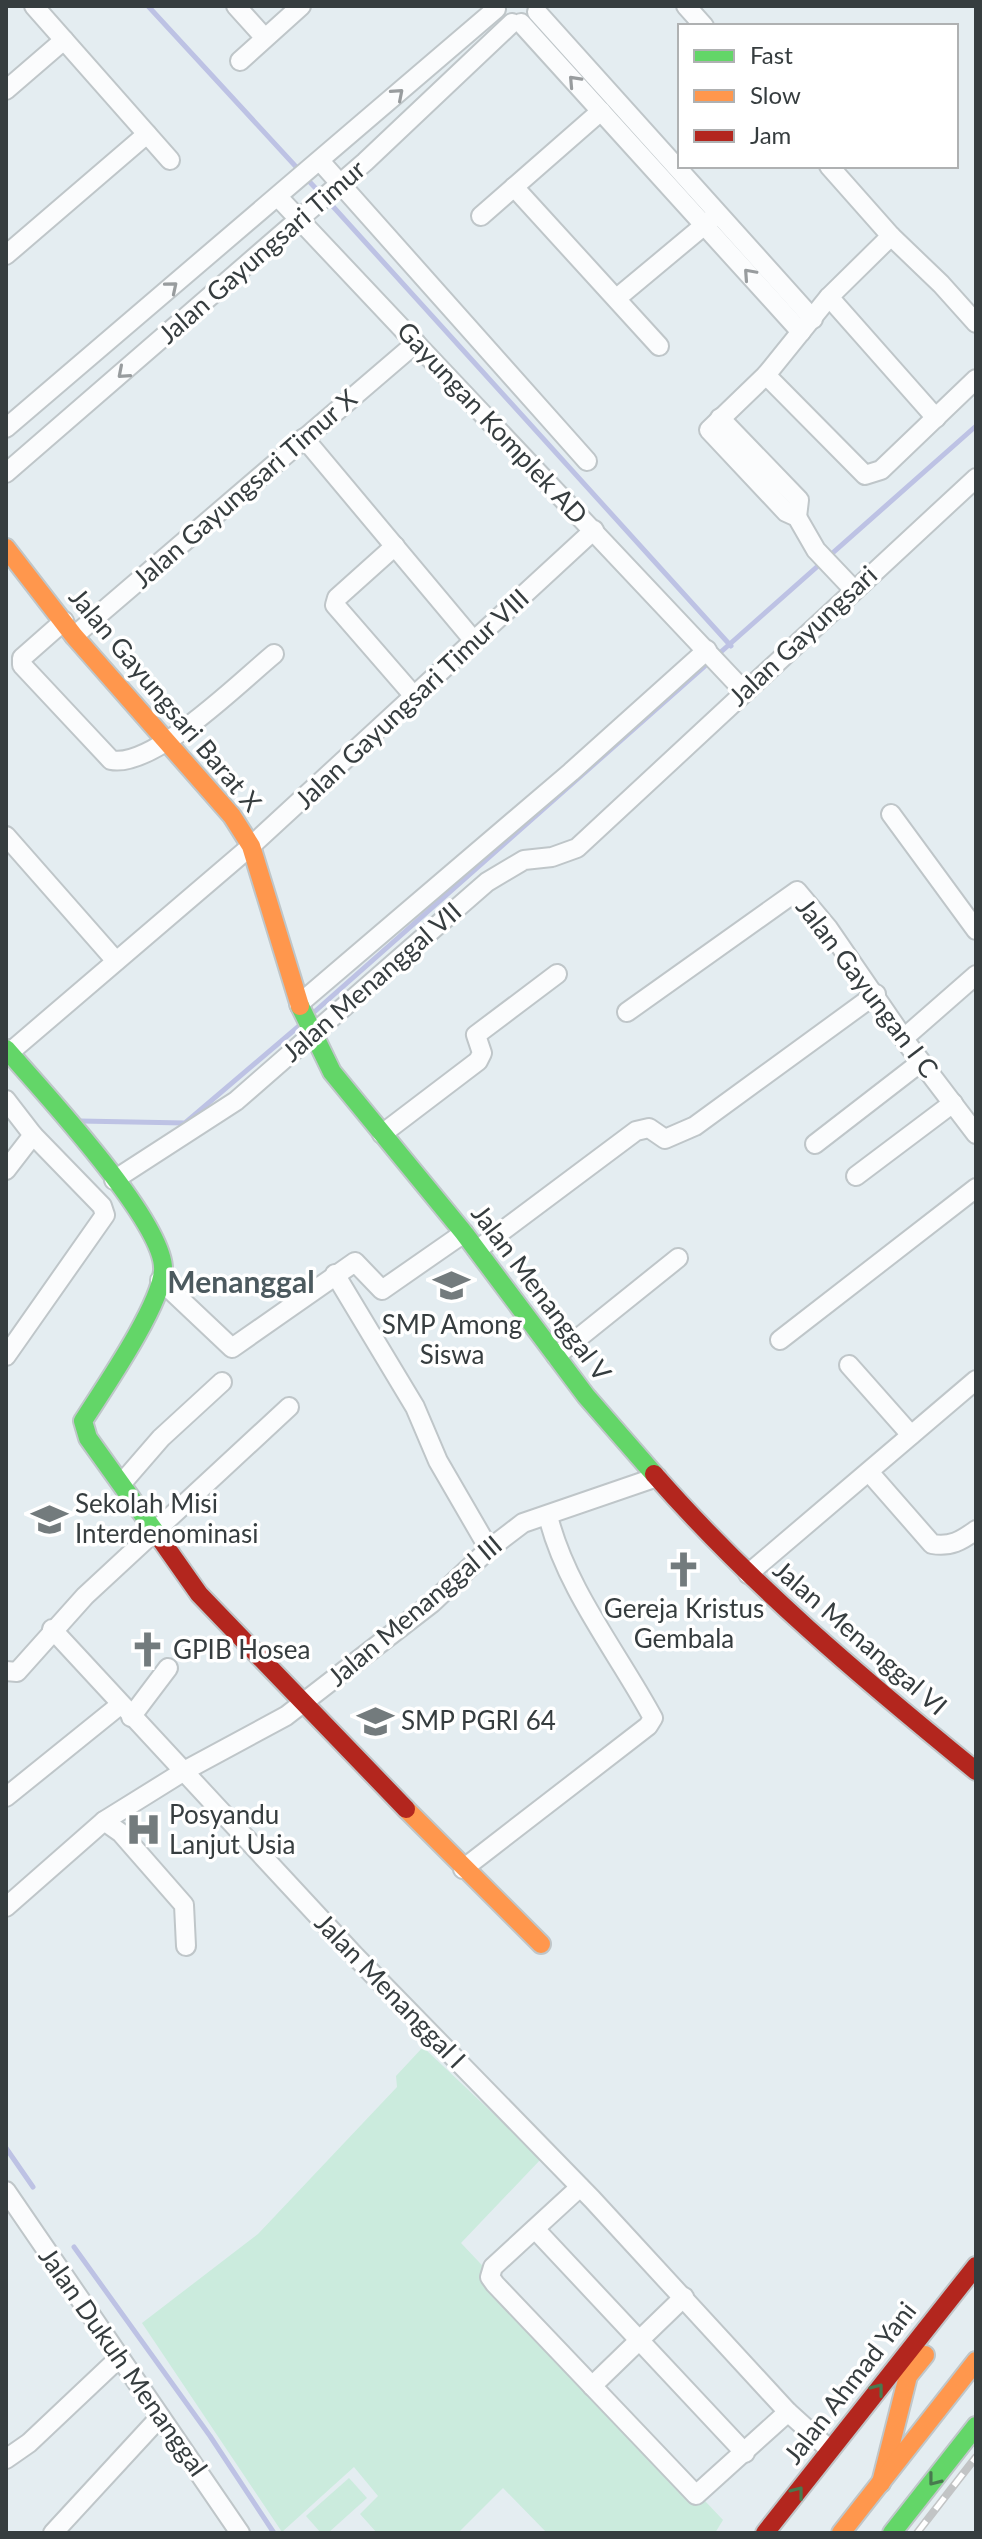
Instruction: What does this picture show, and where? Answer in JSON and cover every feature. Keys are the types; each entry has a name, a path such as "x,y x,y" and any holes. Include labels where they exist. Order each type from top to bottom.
{"main road":[{"name":"Jalan Gayungsari Barat X","path":"6,548 69,629 214,793 251,846 305,1021"},
{"name":"Jalan Menanggal V","path":"305,1021 332,1072 464,1233 556,1356 716,1545 748,1574"},
{"path":"8,1051 114,1180 152,1232 162,1253 160,1280 83,1421 88,1438 199,1594 302,1705 541,1944"},
{"name":"Jalan Menanggal VI","path":"748,1574 864,1680 976,1771"},
{"name":"Jalan Ahmad Yani","path":"765,2533 976,2266"},
{"path":"881,2483 908,2376 976,2288"},
{"path":"841,2533 976,2361"},
{"path":"892,2533 976,2426"}],"street":[{"path":"34,6 170,160"},
{"path":"236,6 264,37"},
{"path":"240,61 301,6"},
{"path":"686,6 702,24"},
{"path":"495,8 516,23 712,219"},
{"name":"Jalan Gayungsari Timur","path":"6,428 316,165 495,8"},
{"path":"538,9 712,219 807,326"},
{"name":"Jalan Gayungsari Timur","path":"6,473 305,216 516,23 538,9"},
{"path":"6,90 64,40"},
{"path":"481,216 601,111"},
{"path":"6,255 147,134"},
{"path":"316,165 587,461"},
{"path":"831,168 891,236 976,323"},
{"path":"514,187 659,346"},
{"name":"Gayungan Komplek AD","path":"283,192 416,343 737,683"},
{"path":"617,298 712,219"},
{"path":"853,589 816,550 797,517 786,512 709,430 766,375 829,297 891,236"},
{"path":"829,297 936,418"},
{"name":"Jalan Gayungsari Timur X","path":"167,741 134,760 111,760 22,665 22,658 69,629 416,343"},
{"path":"766,375 865,475 881,470 976,379"},
{"path":"304,438 474,641"},
{"name":"Jalan Gayungsari","path":"632,797 737,683 853,589 976,478"},
{"name":"Jalan Gayungsari Timur VIII","path":"8,1051 251,846 594,530"},
{"path":"395,546 337,598 335,605 414,696"},
{"path":"305,1021 571,772 709,652"},
{"path":"167,741 274,654"},
{"name":"Jalan Menanggal VII","path":"114,1180 236,1101 305,1021 487,882 524,860 552,857 577,848 632,797"},
{"path":"891,814 976,930"},
{"path":"6,836 116,961"},
{"name":"Jalan Gayungan I C","path":"627,1012 797,891 876,994 921,1062 976,1134"},
{"path":"382,1134 478,1061 482,1053 476,1035 557,974"},
{"path":"904,1038 976,975"},
{"path":"477,1250 636,1131 649,1128 665,1139 695,1126 876,994"},
{"path":"815,1144 921,1062"},
{"path":"6,1100 33,1135 105,1212 6,1356"},
{"path":"856,1176 953,1103"},
{"path":"6,1170 33,1135"},
{"path":"780,1340 976,1188"},
{"path":"160,1280 232,1348 335,1274 358,1263 382,1290 464,1233"},
{"path":"556,1356 678,1258"},
{"path":"335,1274 415,1407 438,1461 489,1549"},
{"path":"849,1365 911,1435"},
{"path":"748,1574 976,1380"},
{"path":"122,1483 161,1438 222,1382"},
{"path":"6,1671 17,1672 52,1629 153,1530 289,1407"},
{"path":"869,1472 932,1544 946,1546 962,1541 976,1530"},
{"name":"Jalan Menanggal III","path":"6,1907 104,1821 186,1770 302,1705 432,1603 489,1549 523,1523 657,1477"},
{"path":"463,1869 585,1777 648,1726 653,1718 594,1620 552,1532 548,1516"},
{"name":"Jalan Menanggal I","path":"52,1629 126,1711 186,1770 356,1957 580,2187 788,2412 830,2450"},
{"path":"6,1798 126,1711 168,1668"},
{"path":"104,1821 121,1833 184,1905 186,1946"},
{"path":"580,2187 493,2267 490,2277 696,2495 788,2412"},
{"name":"Jalan Dukuh Menanggal","path":"6,2191 118,2359 240,2533"},
{"path":"535,2229 745,2453"},
{"path":"592,2386 684,2297"},
{"path":"6,2459 29,2443 118,2359"},
{"path":"53,2533 160,2417"}],"green space":[{"path":"423,2047 541,2159 461,2243 723,2520 715,2533 547,2533 503,2488 458,2533 377,2533 360,2514 378,2496 354,2467 282,2532 142,2323 258,2234 397,2087 396,2076"},
{"path":"349,2478 367,2498 328,2533 321,2533 306,2516"}],"waterway":[{"path":"148,6 299,170"},
{"path":"306,178 321,194"},
{"path":"328,201 731,646"},
{"path":"312,1014 976,426"},
{"path":"80,1121 185,1123 299,1026"},
{"path":"6,2148 33,2187"},
{"path":"74,2247 210,2436 274,2533"}],"railway":[{"path":"917,2533 976,2457"}],"traffic: fast":[{"path":"300,1006 332,1072 464,1233 586,1396 654,1474"},
{"path":"6,1049 124,1190 159,1250 163,1271 152,1305 130,1347 83,1421 88,1438 161,1540"},
{"path":"892,2533 976,2426"}],"traffic: slow":[{"path":"6,548 74,636 232,816 251,846 300,1006"},
{"path":"406,1809 541,1944"},
{"path":"881,2483 908,2376 925,2355"},
{"path":"841,2533 976,2361"}],"traffic: jam":[{"path":"654,1474 768,1592 849,1665 976,1771"},
{"path":"161,1540 199,1594 406,1809"},
{"path":"765,2533 976,2266"}],"place":[{"name":"SMP Among Siswa","path":"452,1286"},
{"name":"Sekolah Misi Interdenominasi","path":"49,1519"},
{"name":"Gereja Kristus Gembala","path":"684,1570"},
{"name":"GPIB Hosea","path":"147,1650"},
{"name":"SMP PGRI 64","path":"375,1721"},
{"name":"Posyandu Lanjut Usia","path":"143,1830"}],"district":[{"name":"Menanggal","path":"241,1283"}]}
